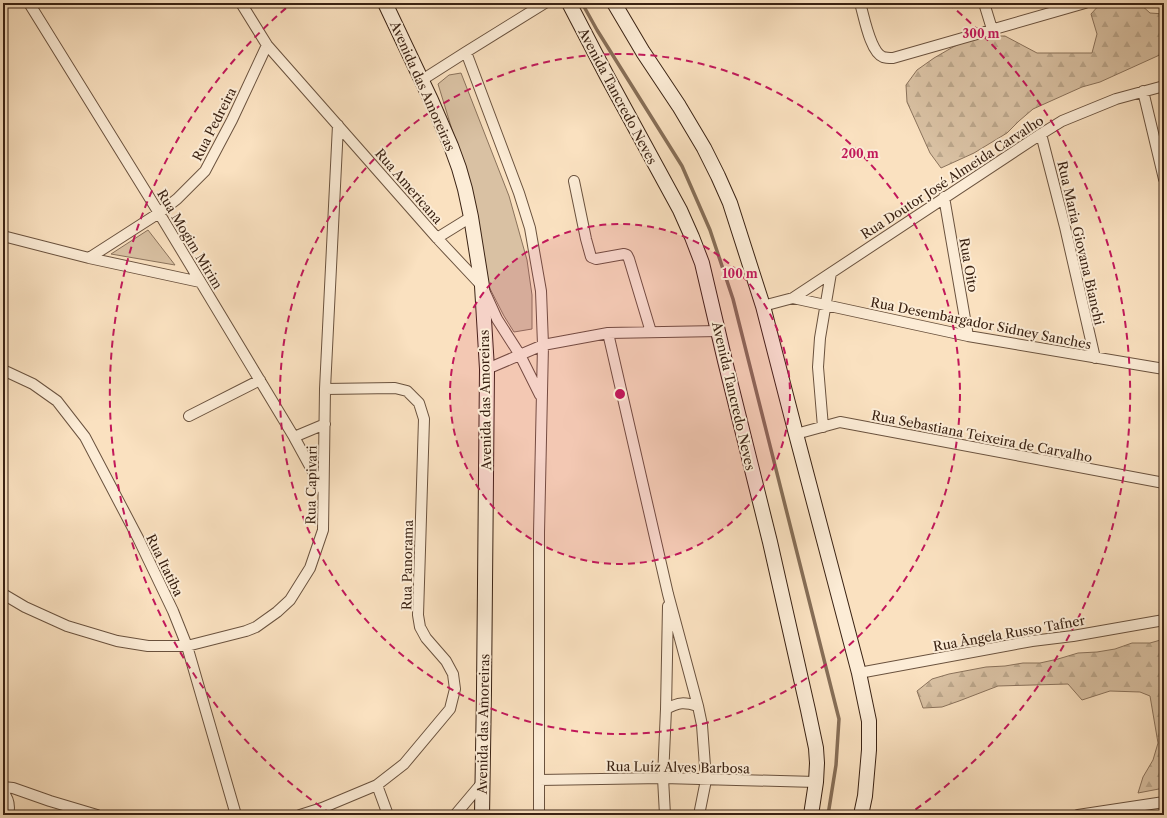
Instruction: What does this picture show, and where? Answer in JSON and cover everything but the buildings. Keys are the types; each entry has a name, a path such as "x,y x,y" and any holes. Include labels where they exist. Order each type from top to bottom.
{"main road":[{"name":"Avenida das Amoreiras","path":"385,3 422,80 459,168 471,217 482,286 487,370 482,815"},
{"name":"Avenida Tancredo Neves","path":"569,3 680,210 702,263 772,550 816,748 816,782 811,815"},
{"path":"614,3 643,52 679,106 704,148 730,203 763,306 859,673 869,721 869,750 862,815"}],"street":[{"name":"Rua Mogim Mirim","path":"29,3 260,380 294,437 324,492"},
{"name":"Rua Americana","path":"241,3 267,45 437,238 482,286 497,319 520,354 541,397"},
{"path":"422,80 545,3"},
{"path":"860,3 871,42 876,52 884,58 893,58 1085,3"},
{"path":"984,3 992,29"},
{"name":"Rua Pedreira","path":"89,258 159,213 177,199 206,171 267,45"},
{"path":"466,52 530,228 541,291 543,345 539,533 539,815"},
{"name":"Rua Doutor José Almeida Carvalho","path":"763,306 793,298 944,197 1062,121 1116,99 1164,86"},
{"path":"1143,91 1164,179"},
{"name":"Rua Capivari","path":"3,594 67,626 117,641 148,646 187,646 256,627 277,612 290,600 310,568 323,530 325,389 338,126"},
{"name":"Rua Maria Giovana Bianchi","path":"1041,134 1065,226 1095,358"},
{"path":"574,181 591,256 596,259 624,254 626,255 629,259 652,332"},
{"name":"Rua Oito","path":"944,197 968,336"},
{"path":"437,238 471,217"},
{"path":"3,236 89,258 200,282"},
{"path":"822,427 818,366 820,338 831,273"},
{"name":"Rua Desembargador Sidney Sanches","path":"793,298 968,336 1164,369"},
{"path":"487,370 543,345 608,332 719,331"},
{"path":"608,332 668,594 702,725 706,780 699,815"},
{"name":"Rua Itatiba","path":"3,370 33,384 57,401 85,437 138,538 173,611 187,646 236,815"},
{"path":"189,416 260,380"},
{"name":"Rua Panorama","path":"300,815 322,808 376,785 404,764 450,709 455,689 453,674 446,661 426,638 420,627 418,615 424,419 419,403 408,391 395,388 325,389"},
{"name":"Rua Sebastiana Teixeira de Carvalho","path":"796,434 840,422 1164,483"},
{"path":"294,437 325,424"},
{"path":"665,815 663,778 668,594"},
{"name":"Rua Ângela Russo Tafner","path":"859,673 1164,620"},
{"path":"666,709 677,704 688,703 698,706"},
{"name":"Rua Luíz Alves Barbosa","path":"539,780 663,778 816,782"},
{"path":"455,815 482,783"},
{"path":"376,785 388,815"},
{"path":"3,787 13,788 50,802 97,815"},
{"path":"3,792 9,802 8,815"},
{"path":"1078,815 1164,802"}],"green space":[{"path":"1101,3 1139,3 1150,13 1164,14 1164,53 1100,82 1082,87 1033,109 1007,133 974,153 941,168 930,153 907,102 906,85 917,70 953,47 970,39 988,36 1005,36 1037,53 1092,53 1097,34 1091,14"},
{"path":"461,73 509,196 527,260 532,295 532,329 514,332 482,273 458,149 438,84 449,75"},
{"path":"148,230 175,265 111,254"},
{"path":"1164,639 1164,788 1138,793 1143,777 1153,760 1158,743 1150,696 1140,692 1110,691 1082,700 1068,684 998,686 942,707 923,708 917,691 932,679 949,674 986,667 1023,663 1040,663 1078,653 1097,652 1115,649 1132,643 1150,643"}],"waterway":[{"path":"582,3 597,30 682,166 710,230 733,299 839,719 836,765 828,815"}]}
